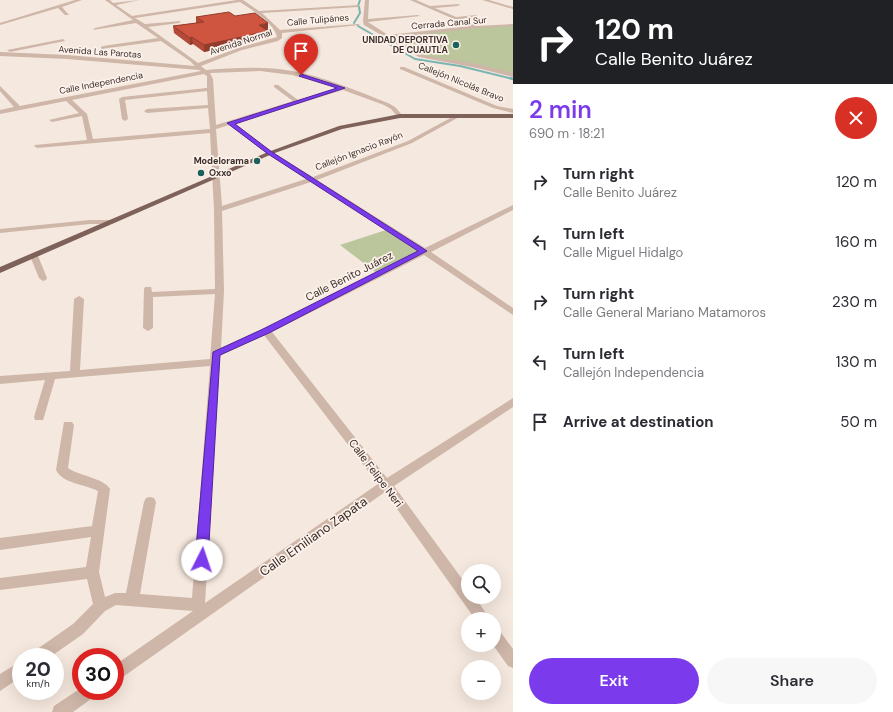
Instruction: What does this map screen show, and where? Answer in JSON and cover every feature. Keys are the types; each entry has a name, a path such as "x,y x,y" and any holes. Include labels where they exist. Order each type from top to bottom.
{"main road":[{"path":"0,270 270,153 341,127 400,116 513,116"}],"street":[{"path":"61,0 66,4"},
{"path":"0,24 80,0"},
{"path":"109,2 138,0"},
{"path":"95,29 135,19 240,0"},
{"name":"Avenida Normal","path":"198,67 240,49 280,38 279,32 258,12 240,0"},
{"path":"365,21 367,14 367,0"},
{"path":"412,0 476,27"},
{"path":"484,0 513,7"},
{"path":"498,1 513,7"},
{"path":"51,648 78,629 100,606 115,599 201,609 220,291 218,210 210,89 211,78 206,72 162,39 109,2"},
{"path":"430,7 458,5"},
{"path":"59,6 67,14"},
{"path":"258,12 358,6"},
{"path":"27,12 34,14"},
{"path":"365,21 418,16"},
{"path":"457,18 476,16"},
{"path":"365,21 366,24 386,37 421,56 476,66 513,76"},
{"path":"143,26 179,22"},
{"name":"Calle Tulipánes","path":"279,32 358,25"},
{"name":"Cerrada Canal Sur","path":"386,37 476,27 513,25"},
{"path":"103,48 162,39"},
{"path":"0,54 63,40"},
{"name":"Avenida Las Parotas","path":"0,54 67,57 198,67"},
{"name":"Callejón Nicolás Bravo","path":"402,68 495,107 513,111"},
{"name":"Calle Independencia","path":"0,112 206,72 234,69 275,71 308,77 386,104 393,108 400,116"},
{"path":"276,86 298,102"},
{"path":"0,88 19,109"},
{"path":"37,146 213,129 342,88"},
{"path":"125,119 122,99 210,89"},
{"path":"125,92 131,98"},
{"path":"67,99 84,114 88,123 90,141"},
{"path":"147,111 212,106"},
{"path":"52,120 84,114"},
{"name":"Callejón Ignacio Rayón","path":"218,210 311,180 410,142 458,116"},
{"path":"230,123 270,153 424,251 513,312"},
{"name":"Calle Benito Juárez","path":"0,380 51,376 215,358 513,207"},
{"path":"0,231 90,222 110,222"},
{"path":"34,256 43,278"},
{"path":"148,328 148,292 220,291"},
{"path":"75,373 79,299"},
{"name":"Calle Felipe Neri","path":"266,331 386,485 478,612"},
{"path":"39,417 51,376"},
{"name":"Calle Emiliano Zapata","path":"124,667 201,609 513,402"},
{"path":"68,425 62,470 69,476 98,485 104,489 92,572 100,606"},
{"path":"132,601 150,502"},
{"path":"0,544 97,531"},
{"path":"0,584 92,572"},
{"path":"501,645 513,661"},
{"path":"0,683 12,674"},
{"path":"60,712 77,700"}],"green space":[{"name":"UNIDAD DEPORTIVA DE CUAUTLA","path":"513,25 513,75 421,56 387,37 476,27"},
{"path":"389,229 423,251 378,274 340,245"}],"building":[{"path":"229,12 235,16 255,13 268,23 259,25 268,31 204,45 192,37 190,38 173,26 204,22 196,17"}],"waterway":[{"path":"358,6 360,0"},
{"path":"354,23 360,13 359,7"},
{"path":"358,26 415,59 460,66 513,79 510,78"}],"place":[{"name":"UNIDAD DEPORTIVA DE CUAUTLA","path":"456,45"},
{"name":"Modelorama","path":"257,161"},
{"name":"Oxxo","path":"201,173"}],"route":[{"path":"202,560 216,354 266,331 424,251 270,153 230,123 342,88 301,75"}]}
